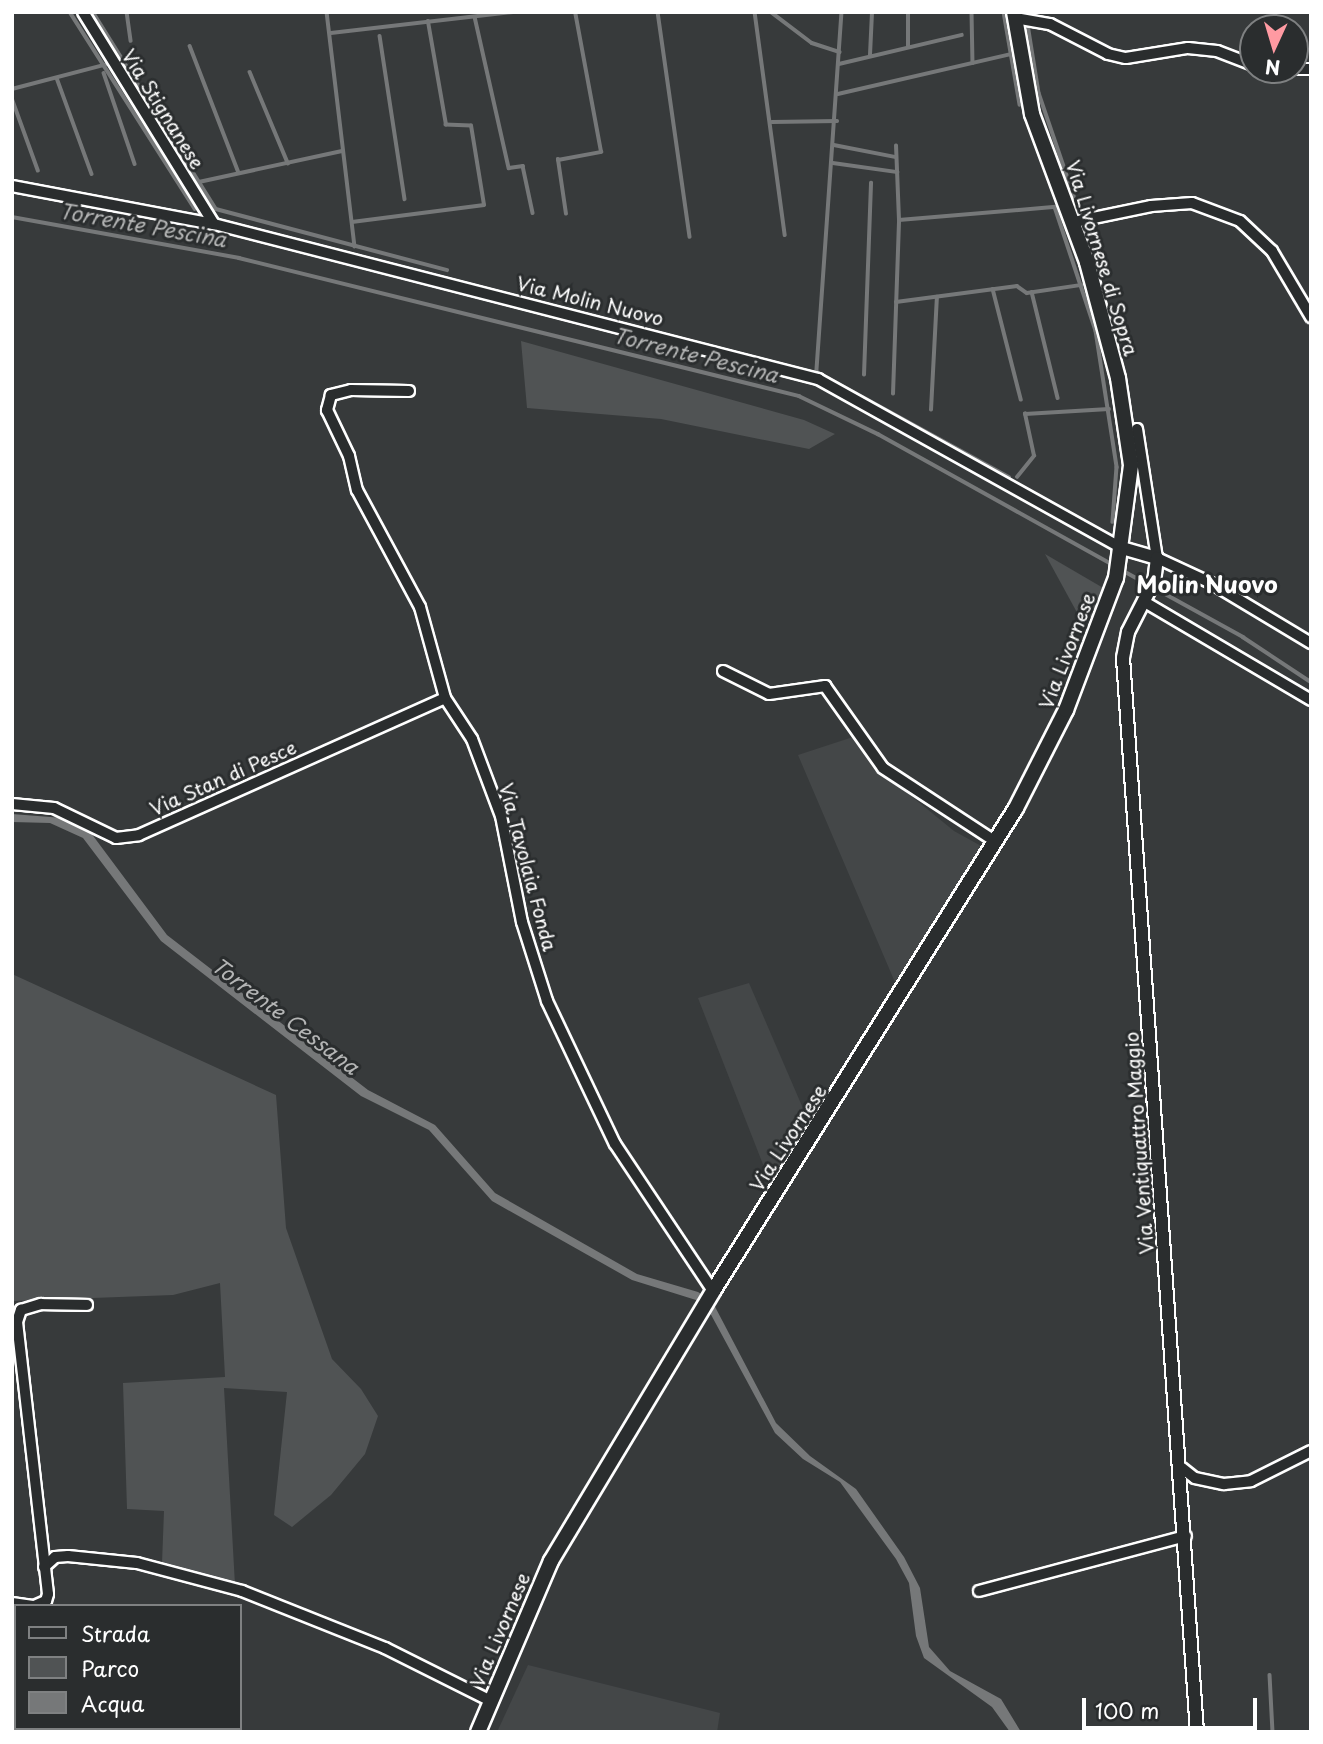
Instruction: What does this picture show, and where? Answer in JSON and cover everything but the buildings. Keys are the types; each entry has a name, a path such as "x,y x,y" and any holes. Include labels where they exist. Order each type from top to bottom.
{"main road":[{"name":"Via Livornese di Sopra","path":"1015,15 1032,114 1074,222 1118,377 1131,465 1121,555"},
{"name":"Via Livornese","path":"478,1732 551,1560 712,1293 996,842 1066,710 1116,578 1121,555"}],"street":[{"name":"Via Stignanese","path":"83,12 214,224"},
{"path":"1015,15 1050,24 1108,54 1126,58 1188,48 1217,51 1239,60"},
{"name":"Via Molin Nuovo","path":"12,186 214,224 818,379 1121,555"},
{"path":"1074,222 1151,206 1192,204 1240,221 1272,251 1311,317"},
{"name":"Via Tavolaia Fonda","path":"410,391 351,390 331,395 327,410 349,456 357,490 420,607 445,698 472,739 501,816 522,922 547,1001 615,1144 712,1293"},
{"path":"1137,429 1157,558"},
{"path":"1121,555 1157,558 1184,569 1311,643"},
{"name":"Via Ventiquattro Maggio","path":"1157,558 1154,581 1128,632 1123,658 1182,1468 1198,1732"},
{"path":"1145,598 1311,700"},
{"path":"723,671 769,694 825,686 883,768 996,842"},
{"name":"Via Stan di Pesce","path":"12,803 54,808 116,838 139,835 445,698"},
{"path":"39,1604 46,1601 48,1594 17,1322 21,1310 41,1304 87,1305"},
{"path":"1182,1468 1195,1478 1224,1484 1251,1481 1311,1451"},
{"path":"979,1591 1186,1536"},
{"path":"44,1567 55,1557 137,1563 242,1591 384,1648 491,1701"}],"shaded area":[{"path":"853,737 872,764 954,831 983,847 897,987 798,755"},
{"path":"749,983 811,1127 771,1185 698,998"},
{"path":"528,1665 720,1713 717,1732 497,1732"}],"green space":[{"path":"521,341 804,420 835,434 809,449 661,419 527,408"},
{"path":"1045,554 1105,589 1094,624 1080,618"},
{"path":"12,974 276,1095 286,1228 332,1359 361,1389 378,1416 365,1454 331,1495 292,1527 274,1515 287,1392 224,1388 235,1585 162,1563 164,1511 127,1509 123,1383 225,1377 220,1283 173,1295 12,1301"}],"water":[{"path":"12,814 63,818 91,833 167,935 368,1090 435,1125 495,1193 637,1274 698,1292 712,1301 776,1423 810,1456 856,1489 904,1557 920,1588 929,1647 950,1671 1001,1699 1021,1732 1010,1732 992,1707 924,1658 916,1636 909,1583 896,1559 840,1482 803,1459 775,1433 709,1311 696,1300 632,1280 492,1201 429,1130 361,1096 161,941 83,838 50,823 12,822"}],"waterway":[{"path":"70,12 195,209"},
{"path":"93,12 216,209 447,270"},
{"path":"127,12 131,41"},
{"path":"327,12 355,246"},
{"path":"331,33 513,12"},
{"path":"566,214 558,160 601,152 575,12"},
{"path":"658,12 690,237"},
{"path":"755,12 785,235"},
{"path":"771,12 812,43 840,52"},
{"path":"842,12 817,372 1009,477"},
{"path":"870,55 872,12"},
{"path":"908,12 908,47"},
{"path":"972,12 973,63"},
{"path":"1004,12 1020,105"},
{"path":"1026,12 1039,93 1074,196"},
{"path":"475,17 509,168 523,166 533,213"},
{"path":"352,222 484,205 471,126 446,125 428,22"},
{"path":"839,64 962,35"},
{"path":"380,36 405,199"},
{"path":"190,46 239,173"},
{"path":"838,94 1011,54"},
{"path":"12,89 108,64"},
{"path":"250,72 288,163"},
{"path":"104,73 135,164"},
{"path":"57,78 92,174"},
{"path":"12,98 38,170"},
{"path":"772,122 837,121"},
{"path":"834,145 896,157"},
{"path":"893,394 899,220 896,146"},
{"path":"199,182 342,151"},
{"path":"833,163 897,172"},
{"path":"864,375 871,183"},
{"path":"899,220 1055,207 1096,331 1117,467 1113,522"},
{"name":"Torrente Pescina","path":"12,217 239,258 799,396 878,434 1113,565"},
{"path":"896,302 1017,286 1027,293 1081,285"},
{"path":"993,289 1021,399"},
{"path":"1032,292 1058,398"},
{"path":"931,410 937,297"},
{"path":"1017,477 1034,456 1025,414 1109,409"},
{"name":"Torrente Pescina","path":"1120,569 1243,637 1311,682"},
{"path":"1270,1675 1273,1732"}],"district":[{"name":"Molin Nuovo","path":"1207,584"}],"water label":[{"name":"Torrente Cessana","path":"286,1015"}]}
